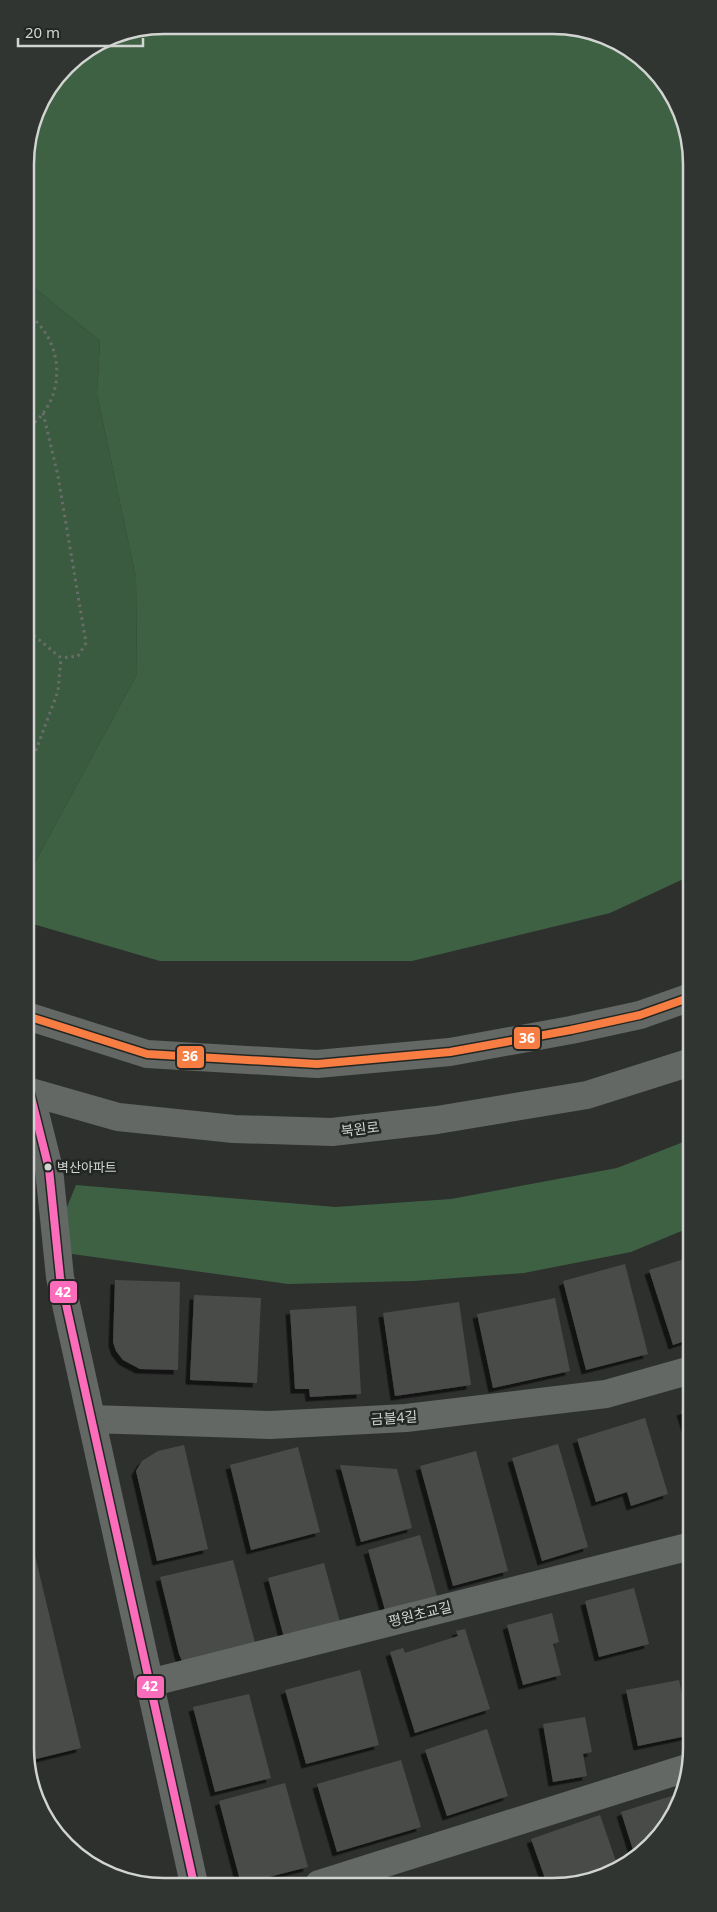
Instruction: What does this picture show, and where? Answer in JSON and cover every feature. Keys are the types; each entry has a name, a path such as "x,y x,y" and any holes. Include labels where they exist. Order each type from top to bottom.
{"street":[{"path":"34,1018 147,1054 317,1064 450,1052 571,1030 640,1015 683,1000"},
{"name":"북원로","path":"34,1094 118,1117 234,1128 332,1132 437,1120 587,1095 683,1065"},
{"path":"34,1114 49,1169 60,1277 193,1878"},
{"name":"금불4길","path":"92,1418 270,1425 406,1418 606,1394 683,1372"},
{"name":"평원초교길","path":"149,1683 683,1548"},
{"path":"338,1878 681,1770"}],"path":[{"path":"34,319 50,339 57,361 56,384 49,405 34,424"},
{"path":"34,636 61,658 78,656 86,643 58,476 43,413"},
{"path":"34,756 58,691 61,658"}],"green space":[{"path":"155,34 562,34 579,36 603,44 618,51 645,72 661,91 670,106 681,138 683,164 683,879 610,913 412,961 160,961 34,924 34,864 137,674 136,578 97,394 100,341 34,287 34,155 36,138 41,122 56,91 78,66 106,47 138,36"},
{"path":"34,287 100,341 97,394 136,578 137,674 34,864"},
{"path":"683,1142 683,1230 631,1252 524,1273 414,1281 288,1284 65,1253 65,1212 76,1185 335,1207 451,1199 617,1168"}],"building":[{"path":"683,1259 683,1342 673,1345 649,1270"},
{"path":"625,1264 648,1354 586,1370 563,1281"},
{"path":"115,1280 180,1282 178,1370 140,1369 123,1360 116,1351 113,1342"},
{"path":"194,1295 261,1298 257,1383 190,1380"},
{"path":"555,1298 570,1371 493,1388 477,1314"},
{"path":"459,1302 471,1385 395,1396 383,1313"},
{"path":"356,1306 361,1394 310,1397 309,1389 295,1389 290,1310"},
{"path":"645,1418 668,1494 631,1506 627,1492 596,1502 577,1439"},
{"path":"558,1444 588,1547 542,1561 512,1458"},
{"path":"184,1445 208,1549 157,1561 136,1471 142,1461 158,1451"},
{"path":"298,1447 320,1532 251,1550 230,1465"},
{"path":"476,1451 508,1571 453,1586 420,1466"},
{"path":"340,1465 397,1469 412,1528 361,1542"},
{"path":"420,1535 437,1596 385,1610 368,1550"},
{"path":"34,1551 81,1748 34,1759"},
{"path":"233,1560 257,1650 182,1661 160,1577"},
{"path":"324,1563 341,1626 285,1641 268,1578"},
{"path":"634,1588 649,1644 599,1657 585,1601"},
{"path":"552,1613 559,1642 553,1644 561,1675 523,1685 507,1625"},
{"path":"465,1629 490,1709 415,1733 390,1652 403,1648 405,1653 458,1636 456,1631"},
{"path":"360,1670 379,1745 306,1764 285,1690"},
{"path":"679,1680 683,1698 683,1737 638,1746 626,1690"},
{"path":"249,1694 271,1778 215,1792 193,1707"},
{"path":"585,1717 592,1752 583,1754 587,1776 553,1782 543,1724"},
{"path":"487,1729 508,1796 447,1816 425,1750"},
{"path":"401,1760 421,1827 337,1852 317,1784"},
{"path":"285,1783 308,1867 265,1878 239,1878 219,1801"},
{"path":"674,1795 661,1821 651,1834 634,1850 621,1812"},
{"path":"600,1815 616,1862 579,1876 545,1878 531,1839"}],"transit line":[{"name":"36","path":"34,1018 147,1054 317,1064 450,1052 571,1030 640,1015 683,1000"},
{"name":"42","path":"34,1109 49,1169 60,1277 193,1878"}],"place":[{"name":"벽산아파트","path":"48,1167"}]}
